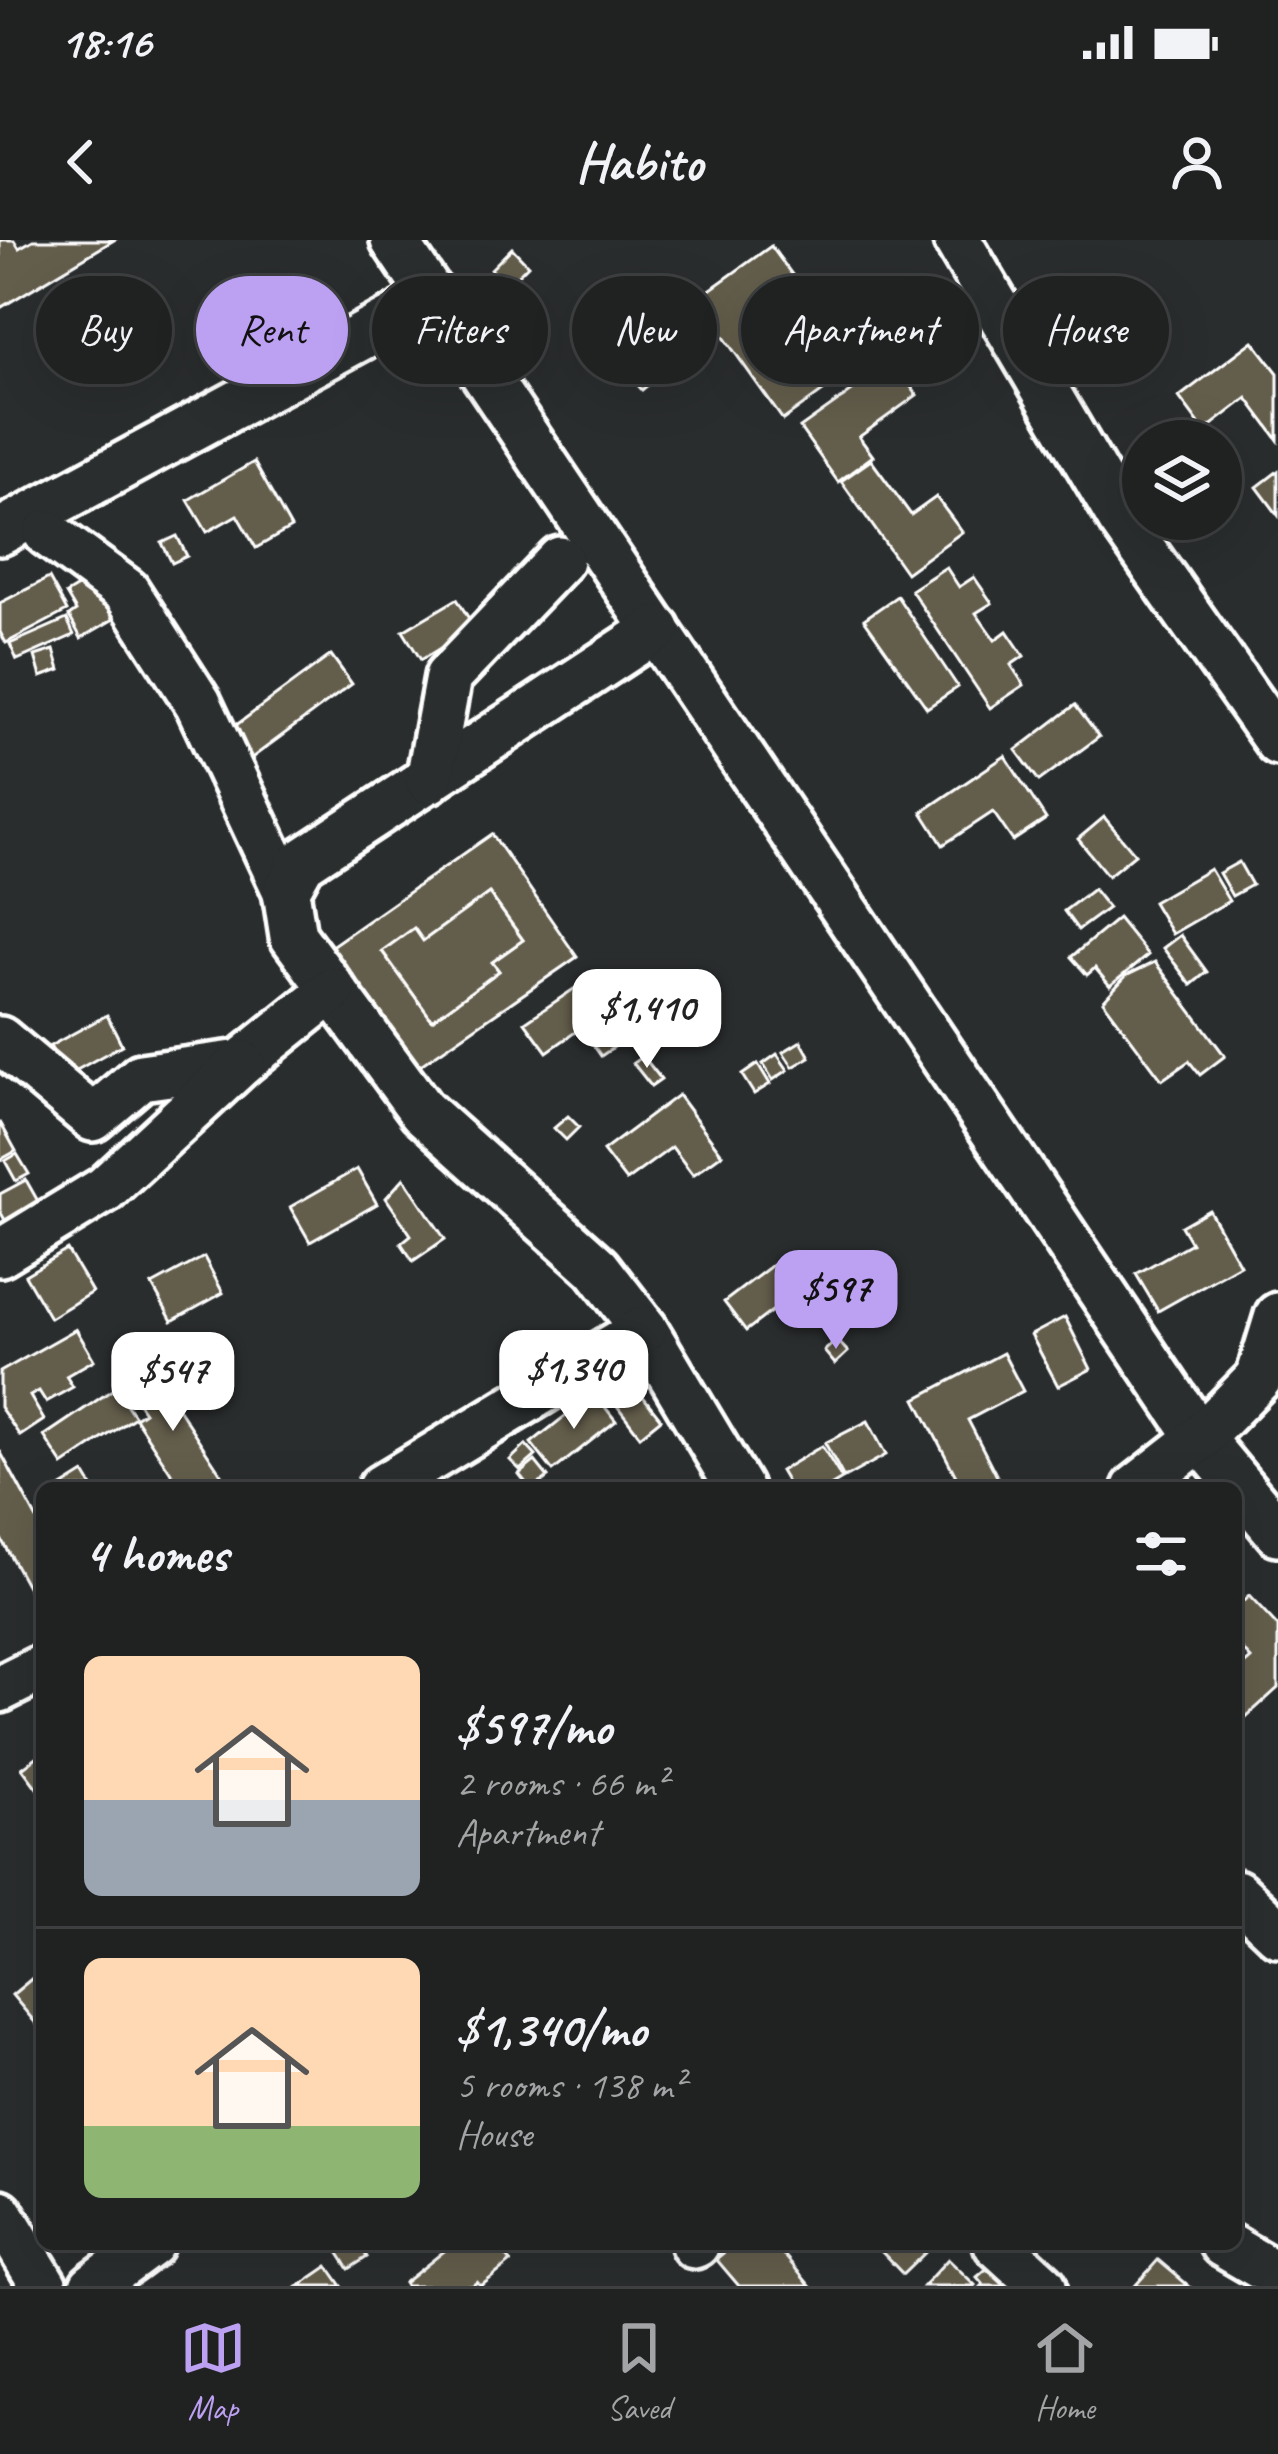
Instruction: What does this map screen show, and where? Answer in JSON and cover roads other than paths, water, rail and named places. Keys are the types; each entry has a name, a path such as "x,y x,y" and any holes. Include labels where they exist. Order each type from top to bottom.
{"street":[{"path":"394,240 420,276"},
{"path":"957,240 1120,519 1278,742"},
{"path":"0,532 372,331"},
{"path":"493,384 1200,1438 1237,1482"},
{"path":"47,533 126,591 198,703 286,891 292,936 422,1111 597,1268 644,1329 735,1482"},
{"path":"429,780 448,676 560,560"},
{"path":"286,891 302,862 657,629"},
{"path":"0,1253 105,1189 241,1063 332,991"},
{"path":"0,1040 93,1118 141,1077 241,1063"},
{"path":"1144,1482 1200,1438 1259,1378 1278,1316"},
{"path":"391,1482 644,1329"},
{"path":"1242,1489 1278,1532"},
{"path":"0,1689 36,1671"},
{"path":"1242,1899 1277,1931"},
{"path":"0,2213 44,2286"},
{"path":"93,2286 142,2250"},
{"path":"1004,2250 1043,2286"},
{"path":"1233,2250 1278,2276"}]}
